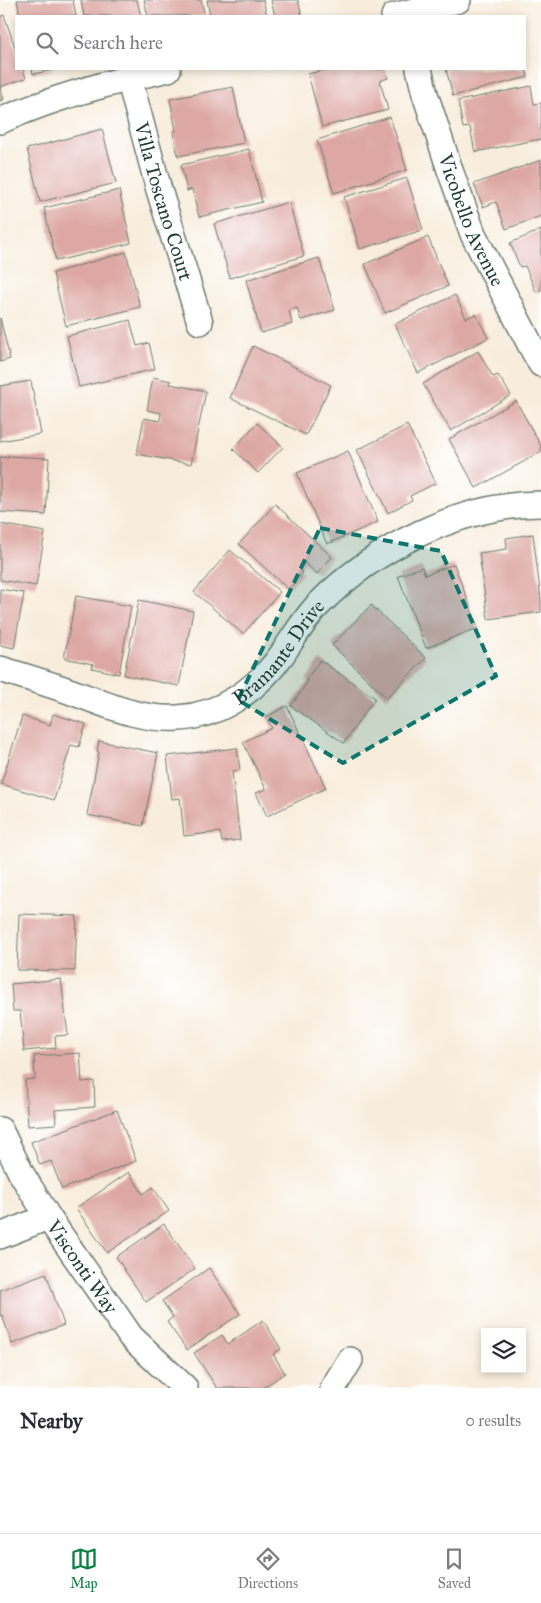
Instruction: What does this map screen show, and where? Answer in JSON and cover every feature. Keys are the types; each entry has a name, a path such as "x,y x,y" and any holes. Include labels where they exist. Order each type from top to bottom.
{"street":[{"path":"403,15 458,0"},
{"path":"0,121 28,109 83,91 164,70"},
{"name":"Vicobello Avenue","path":"420,70 428,103 450,173 473,234 541,364"},
{"name":"Villa Toscano Court","path":"129,78 159,190 200,322"},
{"name":"Bramante Drive","path":"0,670 67,690 134,715 180,718 204,713 246,693 269,670 318,605 342,582 373,559 415,536 471,514 504,507 541,504"},
{"name":"Visconti Way","path":"0,1130 21,1173 48,1217 131,1337 162,1364 185,1388"},
{"path":"0,1236 48,1217"},
{"path":"333,1388 350,1360"}],"highlighted area":[{"path":"320,528 441,551 496,676 343,763 238,700"}],"building":[{"path":"17,0 73,0 76,15 20,15"},
{"path":"81,0 137,0 141,15 84,15"},
{"path":"144,0 201,0 205,15 148,15"},
{"path":"207,0 263,0 267,15 210,15"},
{"path":"271,0 298,0 302,15 275,15"},
{"path":"4,15 15,47 15,70 23,70 26,78 0,87 0,17"},
{"path":"526,69 528,77 453,96 446,70"},
{"path":"32,70 54,70 33,74"},
{"path":"324,70 385,70 388,78 380,81 388,110 322,127 308,74"},
{"path":"531,86 534,104 541,103 541,139 475,152 470,127 463,128 458,101"},
{"path":"0,87 4,99 0,101"},
{"path":"233,87 244,143 178,156 173,132 176,131 170,99"},
{"path":"390,117 407,170 334,193 317,140"},
{"path":"102,129 116,183 40,202 27,149"},
{"path":"249,149 262,202 199,217 192,189 187,191 181,165"},
{"path":"541,160 541,216 506,229 496,202 483,207 474,184"},
{"path":"407,178 423,230 360,249 344,197"},
{"path":"119,190 131,243 56,261 44,208"},
{"path":"289,202 304,256 230,278 214,224"},
{"path":"541,230 541,290 536,292 525,266 520,267 510,243"},
{"path":"428,237 448,286 385,313 365,264"},
{"path":"126,252 140,307 66,326 53,273"},
{"path":"319,258 335,310 301,320 297,308 289,310 292,324 261,333 246,280"},
{"path":"455,295 466,318 476,314 488,338 418,373 395,324"},
{"path":"0,318 10,359 0,362"},
{"path":"130,320 137,346 149,343 155,369 79,387 67,336"},
{"path":"253,346 331,385 306,435 230,398"},
{"path":"478,351 493,377 498,375 511,395 451,431 423,384"},
{"path":"153,377 171,381 170,384 206,391 191,464 137,454 144,418 160,421 161,413 147,410"},
{"path":"31,381 41,434 0,441 0,386"},
{"path":"516,401 541,446 541,452 476,488 449,439"},
{"path":"257,423 283,447 258,473 233,449"},
{"path":"407,425 436,483 410,496 412,500 388,513 357,450"},
{"path":"348,451 378,522 327,544 297,473"},
{"path":"8,456 49,458 46,515 0,512 0,457 9,458"},
{"path":"275,504 332,557 317,574 305,563 299,569 303,573 288,589 239,544"},
{"path":"0,524 45,532 36,586 0,580"},
{"path":"533,534 541,612 488,619 479,553 507,549 506,538"},
{"path":"230,550 280,592 243,634 194,592"},
{"path":"454,564 478,628 426,648 398,576 422,567 425,575"},
{"path":"0,589 24,593 14,648 0,645"},
{"path":"76,596 131,606 119,674 92,668 93,664 64,658"},
{"path":"139,600 193,611 179,686 124,675"},
{"path":"371,605 426,658 387,698 332,645"},
{"path":"320,660 375,698 344,743 291,706"},
{"path":"287,706 326,788 267,816 256,793 266,789 243,742 272,728 266,717"},
{"path":"53,714 86,724 79,747 71,745 54,800 1,784 22,716 50,725"},
{"path":"99,741 158,753 143,826 87,815 99,752 97,751"},
{"path":"237,748 240,770 232,771 240,840 222,842 220,832 184,836 180,798 172,799 167,756"},
{"path":"19,914 77,916 75,971 17,970"},
{"path":"61,979 68,1035 55,1036 56,1048 24,1051 20,1011 13,1011 11,984"},
{"path":"80,1053 82,1082 94,1081 95,1107 55,1110 56,1124 28,1126 25,1080 35,1079 34,1056"},
{"path":"117,1110 136,1161 62,1189 51,1161 40,1165 31,1142"},
{"path":"129,1172 143,1194 153,1187 169,1211 107,1253 76,1208"},
{"path":"164,1224 195,1269 146,1302 116,1257"},
{"path":"209,1268 240,1314 187,1350 167,1322 173,1317 162,1301"},
{"path":"46,1273 64,1325 12,1344 2,1315 0,1316 0,1290"},
{"path":"263,1320 281,1349 273,1354 285,1373 263,1388 217,1388 194,1353 222,1335 228,1344"}]}
